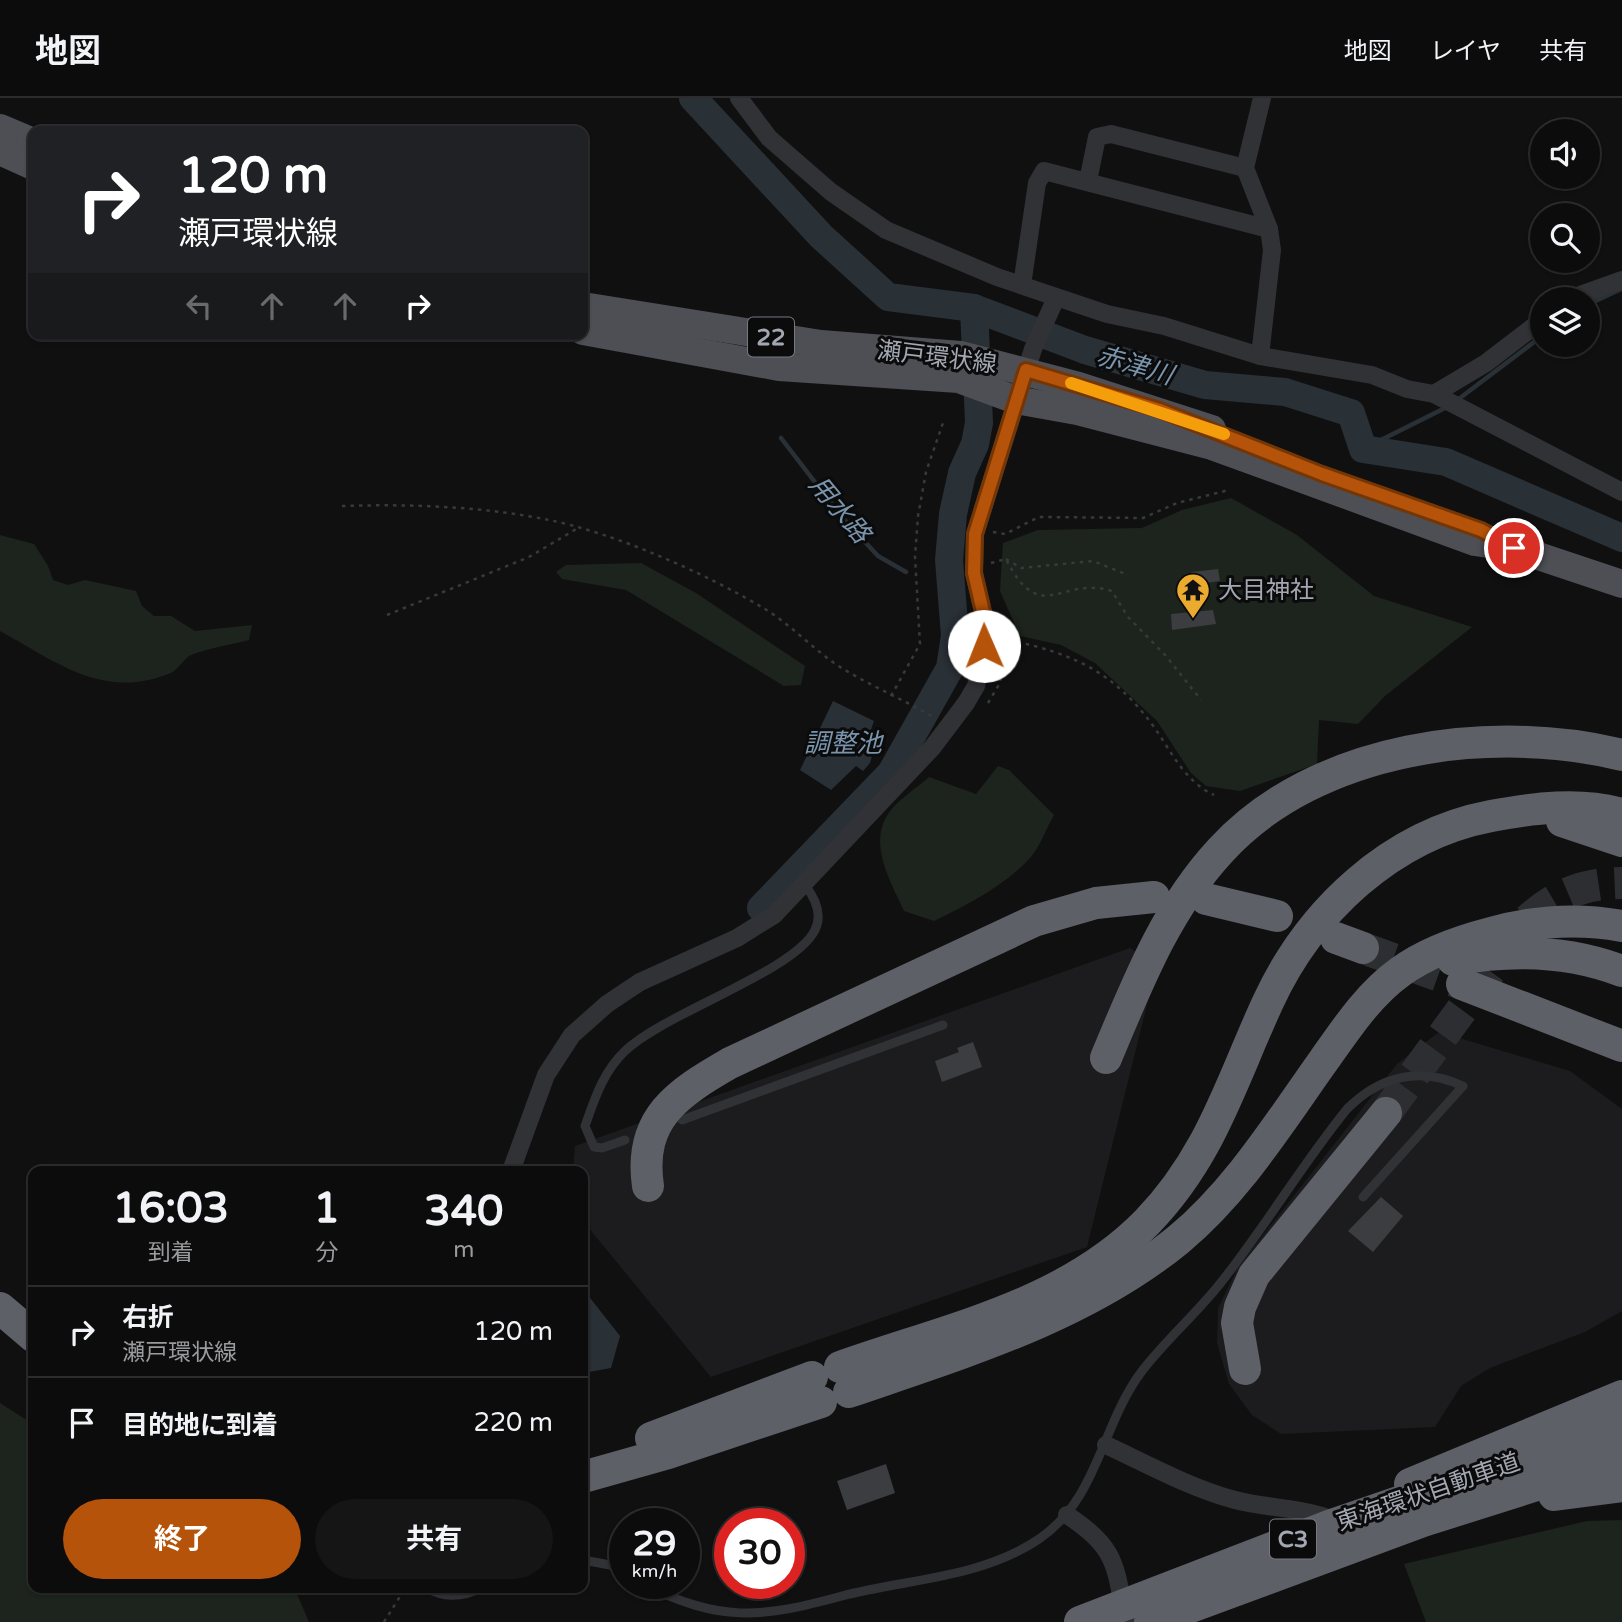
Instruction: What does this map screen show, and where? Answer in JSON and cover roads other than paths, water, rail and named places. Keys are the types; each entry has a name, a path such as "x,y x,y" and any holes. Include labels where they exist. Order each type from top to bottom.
{"highway":[{"path":"1106,1058 1154,949 1188,892 1222,848 1281,802 1362,765 1422,748 1455,743 1524,740 1591,747 1622,755"},
{"path":"588,1476 668,1453 1028,1302 1076,1278 1124,1243 1165,1202 1196,1160 1227,1101 1277,984 1335,904 1370,871 1409,844 1483,817 1566,808 1622,814"},
{"path":"1483,817 1557,819 1622,841"},
{"path":"648,1186 646,1155 654,1125 663,1112 688,1089 730,1063 1034,921 1096,903 1154,897"},
{"path":"1206,899 1277,916"},
{"path":"588,1458 831,1385 972,1349 1062,1312 1152,1260 1203,1216 1235,1182 1368,1002 1393,978 1417,961 1479,936 1553,922 1579,921 1622,926"},
{"path":"1368,1002 1402,977 1419,970 1473,957 1562,954 1622,971"},
{"path":"1462,984 1622,1046"},
{"path":"1245,1369 1237,1323 1240,1307 1254,1275 1386,1113"},
{"path":"0,1308 28,1332"},
{"path":"0,1332 28,1355"},
{"path":"1512,1476 1622,1396"},
{"name":"東海環状自動車道","path":"1512,1476 1622,1429"},
{"name":"東海環状自動車道","path":"1080,1622 1154,1612 1329,1526 1512,1476 1622,1458"},
{"path":"1512,1476 1622,1486"}],"main road":[{"path":"0,128 28,140"},
{"path":"0,151 28,164"},
{"name":"瀬戸環状線","path":"588,307 1013,375 1077,411 1212,446 1475,542 1514,548 1622,584"},
{"name":"瀬戸環状線","path":"588,332 779,367 960,367"}],"street":[{"path":"739,98 769,138 831,192 886,230 1056,298 1260,356 1372,375 1406,389 1438,397 1622,492"},
{"path":"1260,356 1273,264 1269,229 1245,168 1262,98"},
{"path":"1088,181 1097,137 1111,134 1245,168"},
{"path":"1022,285 1037,183 1044,171 1269,229"},
{"path":"1600,288 1622,280"},
{"path":"513,1166 546,1075 572,1035 607,1004 640,982 737,938 774,915 805,885 950,726 976,686 987,629 974,568 975,534 1013,375 1056,298"},
{"path":"1438,397 1530,329"},
{"path":"1105,1445 1211,1492 1236,1500 1298,1508 1325,1517"},
{"path":"1067,1515 1097,1535 1111,1556 1126,1622"}],"lane":[{"path":"625,1140 602,1148 594,1147 585,1126 598,1088 610,1068 626,1050 649,1033 801,947 814,932 817,922 816,902 805,885"},
{"path":"682,1120 943,1025"},
{"path":"668,1599 711,1618 743,1620 772,1616 866,1590 999,1561 1038,1540 1067,1515 1086,1488 1120,1409 1143,1371 1220,1285 1333,1127 1359,1098 1386,1081 1414,1075 1447,1079 1463,1086 1363,1197"},
{"path":"588,1561 609,1565"},
{"path":"442,1593 469,1593"}],"water":[{"name":"調整池","path":"833,701 874,721 868,738 876,741 870,763 863,771 856,766 831,790 800,770"},
{"path":"588,1295 620,1336 611,1368 588,1372"}],"waterway":[{"name":"赤津川","path":"693,98 821,236 888,297 974,308 1085,350 1205,385 1285,392 1351,413 1363,449 1446,462 1622,538"},
{"path":"1600,299 1621,289"},
{"path":"761,908 891,773 950,668 955,636 949,560 953,514 962,473 975,444 979,423 974,308"},
{"path":"1456,401 1530,345"},
{"path":"1363,449 1449,406"},
{"name":"用水路","path":"781,438 841,516 878,556 906,572"}],"tunnel":[{"path":"1386,1113 1527,921 1548,904 1570,892 1595,885 1622,883"},
{"path":"1363,948 1462,984"}],"place":[{"name":"大目神社","path":"1193,620"}]}
